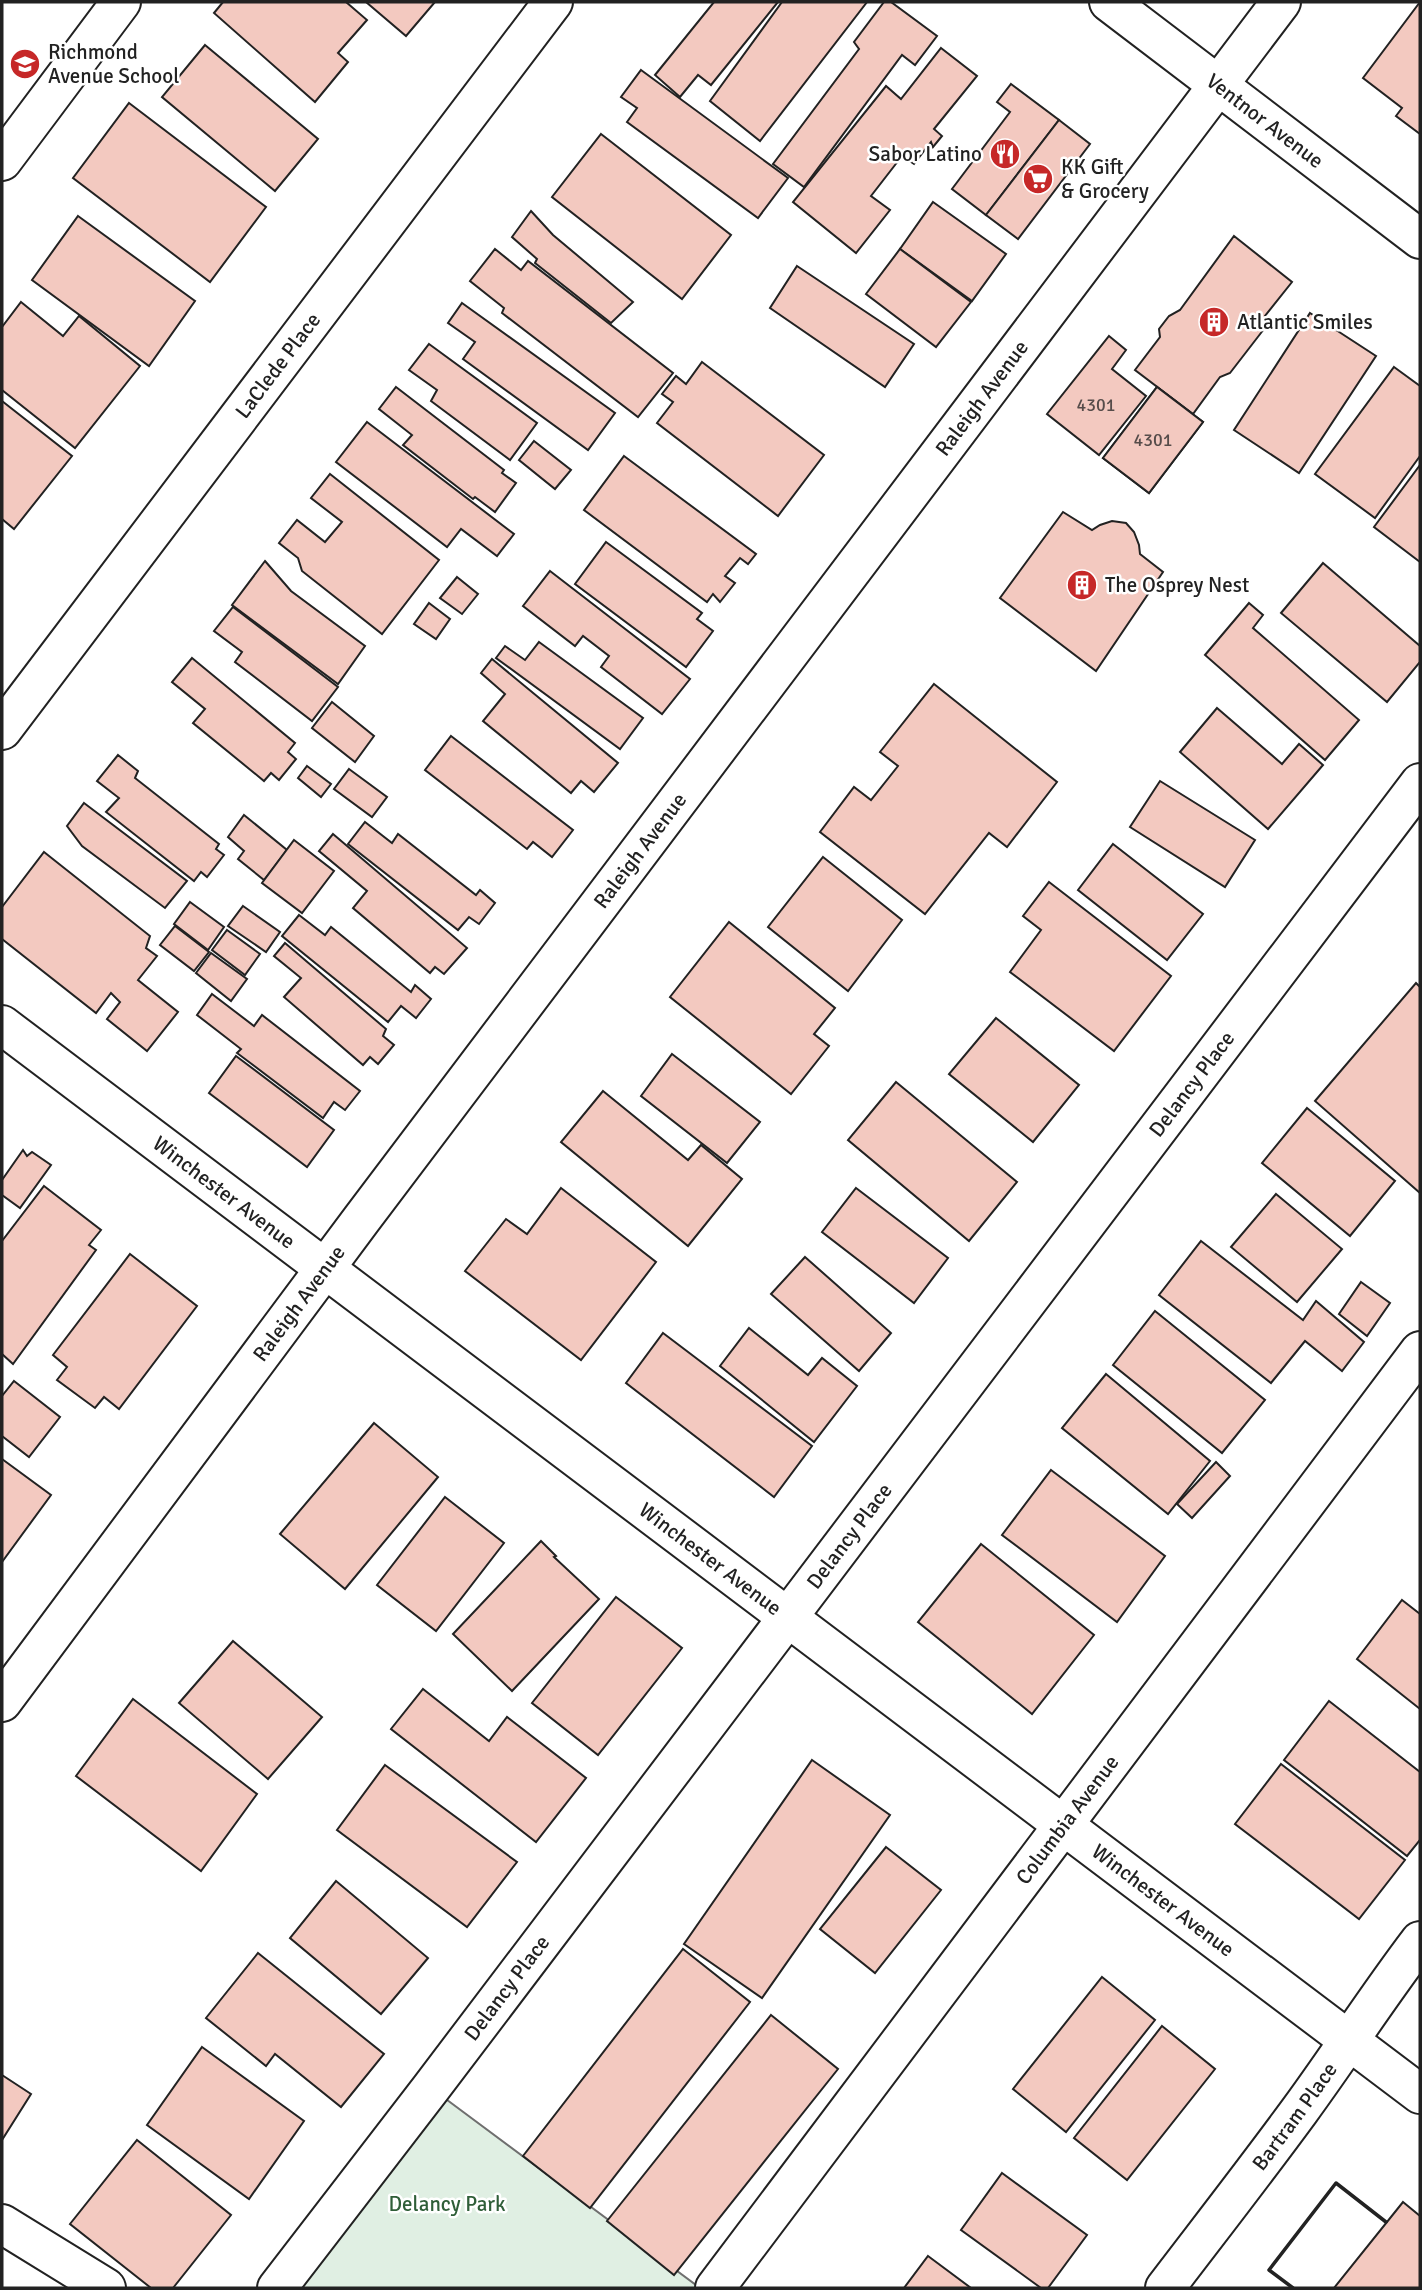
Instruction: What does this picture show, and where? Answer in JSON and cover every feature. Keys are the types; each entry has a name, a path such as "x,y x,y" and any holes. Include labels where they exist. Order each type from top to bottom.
{"street":[{"path":"2,161 121,2"},
{"name":"LaClede Place","path":"2,730 553,2"},
{"name":"Ventnor Avenue","path":"1109,2 1420,239"},
{"name":"Raleigh Avenue","path":"2,1702 325,1268 1281,2"},
{"name":"Delancy Place","path":"277,2288 1420,783"},
{"name":"Winchester Avenue","path":"2,1026 1420,2094"},
{"name":"Columbia Avenue","path":"715,2288 1420,1351"},
{"name":"Bartram Place","path":"1165,2288 1350,2041 1420,1941"},
{"path":"2,2224 106,2288"}],"green space":[{"name":"Delancy Park","path":"431,2088 700,2288 277,2288"}],"building":[{"path":"223,2 346,2 367,20 338,53 348,62 315,102 214,13"},
{"path":"366,2 435,2 406,36"},
{"path":"714,2 778,2 711,85 698,75 680,97 655,75"},
{"path":"782,2 867,2 760,141 710,101"},
{"path":"884,2 891,2 937,36 915,65 902,55 804,187 773,164 859,49 854,42"},
{"path":"1420,2 1420,134 1396,116 1402,108 1363,78"},
{"path":"205,45 318,139 275,191 162,97"},
{"path":"941,48 977,76 934,129 942,136 933,147 931,142 914,164 902,156 871,196 890,210 856,253 793,202 886,86 901,99"},
{"path":"641,70 788,178 758,218 627,122 637,108 621,97"},
{"name":"Sabor Latino","path":"1011,84 1059,120 986,215 952,189 1010,112 997,102"},
{"path":"129,103 266,207 210,282 73,178"},
{"name":"KK Gift & Grocery","path":"1059,120 1090,144 1018,239 986,215"},
{"path":"601,134 731,235 682,299 552,197"},
{"path":"933,202 1006,254 972,301 900,249"},
{"path":"531,211 553,235 633,302 611,323 535,263 537,259 512,237"},
{"path":"78,216 195,301 149,366 32,280"},
{"name":"Atlantic Smiles","path":"1234,236 1292,282 1265,316 1264,329 1230,373 1220,377 1193,414 1135,370 1160,337 1159,329 1169,316 1180,310"},
{"path":"495,249 521,270 528,261 673,373 638,417 502,313 504,308 470,281"},
{"path":"900,249 971,302 936,347 866,294"},
{"path":"797,266 914,344 885,387 770,308"},
{"path":"21,302 63,336 79,316 140,366 75,448 2,390 2,327"},
{"path":"462,303 615,413 588,450 463,359 475,342 448,323"},
{"path":"1310,313 1376,356 1299,473 1234,430"},
{"path":"1109,336 1126,350 1112,369 1146,396 1099,455 1047,414"},
{"path":"429,344 537,423 510,460 431,401 437,390 409,370"},
{"path":"702,362 824,455 778,516 657,423 673,402 662,394 676,376 686,384"},
{"path":"1394,367 1420,386 1420,456 1375,518 1315,474"},
{"path":"396,387 504,470 502,473 516,483 495,512 475,497 473,499 403,445 412,435 379,409"},
{"path":"1157,387 1203,422 1149,493 1103,458"},
{"path":"1157,387 1203,422 1149,493 1103,458"},
{"path":"2,401 72,456 14,529 2,519"},
{"path":"367,422 514,534 497,556 461,529 447,547 336,462"},
{"path":"534,441 571,470 555,489 519,460"},
{"path":"624,456 756,554 748,564 740,558 725,576 735,583 720,602 713,594 707,602 584,510"},
{"path":"1420,465 1420,562 1374,527"},
{"path":"330,474 439,560 382,634 302,571 298,558 279,543 297,520 325,542 342,522 311,498"},
{"name":"The Osprey Nest","path":"1063,512 1092,530 1112,521 1126,523 1134,532 1140,554 1163,572 1096,671 1000,598"},
{"path":"606,542 702,613 697,619 713,631 686,667 575,584"},
{"path":"265,561 291,591 365,646 338,684 232,605"},
{"path":"1323,563 1420,646 1420,662 1387,702 1281,613"},
{"path":"550,571 690,679 662,714 601,667 609,656 583,636 575,646 523,606"},
{"path":"457,577 478,594 462,614 440,598"},
{"path":"429,603 450,619 436,639 414,624"},
{"path":"1249,603 1263,615 1253,628 1359,720 1325,760 1205,655"},
{"path":"233,607 338,687 312,721 235,662 242,652 214,631"},
{"path":"539,642 643,718 620,749 496,658 505,646 525,660"},
{"path":"192,658 295,743 288,752 296,759 279,780 271,773 264,781 193,723 205,709 172,682"},
{"path":"492,659 618,763 594,792 581,781 571,793 483,721 505,694 481,673"},
{"path":"934,684 1057,782 1007,847 989,833 925,914 820,832 854,787 871,800 898,766 880,752"},
{"path":"332,702 374,736 355,762 312,728"},
{"path":"1217,708 1282,764 1299,744 1323,765 1268,829 1180,752"},
{"path":"451,736 573,830 552,857 533,842 527,849 425,770"},
{"path":"118,755 138,771 135,778 219,844 216,849 224,855 207,877 201,872 194,881 106,812 119,798 97,781"},
{"path":"307,766 331,784 321,797 298,778"},
{"path":"349,769 387,797 372,817 334,789"},
{"path":"1160,781 1255,840 1225,887 1130,827"},
{"path":"84,803 187,881 165,908 82,846 67,826"},
{"path":"244,815 287,850 264,880 238,859 244,851 228,837"},
{"path":"365,822 392,843 398,834 476,895 480,890 495,903 479,924 469,917 458,930 348,844"},
{"path":"333,834 467,948 444,974 435,967 430,973 353,908 367,891 319,851"},
{"path":"294,840 334,871 302,913 262,883"},
{"path":"1113,844 1203,914 1167,960 1078,890"},
{"path":"44,852 150,936 146,948 157,956 138,980 178,1012 147,1051 107,1019 120,1002 111,993 96,1013 2,939 2,907"},
{"path":"823,857 902,920 848,991 768,927"},
{"path":"1049,882 1171,976 1114,1051 1010,972 1041,930 1023,916"},
{"path":"190,902 224,927 208,950 174,924"},
{"path":"243,906 280,932 266,952 228,926"},
{"path":"299,915 325,935 331,927 411,992 415,985 431,999 416,1018 401,1006 388,1022 282,936"},
{"path":"729,922 835,1008 814,1034 829,1046 791,1094 670,997"},
{"path":"175,926 209,952 194,971 160,945"},
{"path":"227,930 260,954 245,975 212,950"},
{"path":"285,943 386,1029 383,1036 394,1045 378,1064 370,1057 363,1065 284,997 301,978 274,956"},
{"path":"211,953 247,979 231,1001 196,973"},
{"path":"1416,983 1420,987 1420,1193 1315,1101"},
{"path":"212,994 254,1026 262,1015 360,1091 345,1110 334,1102 323,1118 237,1053 241,1049 197,1015"},
{"path":"996,1018 1079,1085 1033,1142 949,1074"},
{"path":"672,1054 760,1122 727,1163 641,1096"},
{"path":"236,1056 334,1130 307,1167 209,1093"},
{"path":"896,1082 1017,1182 969,1241 848,1140"},
{"path":"603,1091 688,1160 701,1145 742,1179 688,1246 561,1142"},
{"path":"1307,1108 1395,1181 1350,1236 1262,1163"},
{"path":"23,1150 27,1156 32,1152 51,1165 20,1208 2,1195 2,1180"},
{"path":"44,1186 101,1230 89,1245 96,1250 13,1364 2,1354 2,1241"},
{"path":"561,1188 656,1262 581,1360 465,1271 506,1219 527,1234"},
{"path":"856,1188 948,1258 914,1303 822,1232"},
{"path":"1276,1194 1342,1249 1297,1302 1231,1247"},
{"path":"1201,1241 1303,1320 1316,1301 1364,1342 1342,1371 1305,1341 1271,1383 1159,1295"},
{"path":"130,1254 197,1306 119,1409 104,1397 95,1408 57,1380 67,1367 53,1355"},
{"path":"805,1257 891,1333 859,1371 771,1294"},
{"path":"1361,1282 1390,1303 1367,1336 1339,1314"},
{"path":"1155,1311 1265,1400 1222,1453 1113,1365"},
{"path":"749,1328 808,1375 822,1358 857,1386 814,1442 720,1366"},
{"path":"663,1333 812,1446 774,1497 626,1383"},
{"path":"1106,1374 1210,1461 1168,1514 1062,1428"},
{"path":"14,1381 60,1417 29,1457 2,1436 2,1396"},
{"path":"374,1423 438,1477 345,1589 280,1534"},
{"path":"2,1459 51,1495 2,1562"},
{"path":"1216,1462 1230,1476 1192,1518 1177,1504"},
{"path":"1051,1470 1165,1556 1117,1622 1002,1535"},
{"path":"445,1497 504,1543 436,1631 377,1585"},
{"path":"541,1541 556,1556 554,1557 599,1599 512,1691 453,1634"},
{"path":"981,1544 1094,1635 1032,1714 918,1622"},
{"path":"616,1597 682,1648 598,1755 532,1703"},
{"path":"1402,1600 1420,1614 1420,1709 1357,1659"},
{"path":"233,1641 322,1717 268,1779 179,1703"},
{"path":"423,1689 489,1741 507,1717 586,1778 536,1842 391,1729"},
{"path":"133,1699 257,1794 201,1871 76,1776"},
{"path":"1329,1701 1420,1772 1420,1840 1407,1856 1284,1760"},
{"path":"812,1760 890,1815 762,1998 684,1944"},
{"path":"1281,1764 1405,1860 1359,1919 1235,1824"},
{"path":"385,1765 517,1862 467,1927 337,1830"},
{"path":"886,1847 941,1890 875,1973 820,1929"},
{"path":"336,1881 428,1958 381,2014 290,1938"},
{"path":"683,1949 750,2002 590,2208 523,2156"},
{"path":"258,1953 384,2054 341,2107 275,2054 266,2066 206,2018"},
{"path":"1102,1977 1155,2020 1066,2132 1013,2089"},
{"path":"771,2015 838,2069 674,2275 607,2221"},
{"path":"1162,2026 1215,2069 1127,2180 1074,2138"},
{"path":"202,2047 304,2121 249,2199 147,2125"},
{"path":"2,2075 31,2094 2,2140"},
{"path":"137,2140 231,2215 173,2288 151,2288 70,2224"},
{"path":"1002,2173 1087,2235 1048,2288 1041,2288 961,2230"},
{"path":"1403,2202 1420,2216 1420,2288 1334,2288"},
{"path":"928,2256 971,2288 904,2288"}],"wall":[{"path":"1293,2288 1269,2270 1336,2183 1386,2222"}],"place":[{"name":"Richmond Avenue School","path":"25,64"},
{"name":"Sabor Latino","path":"1005,154"},
{"name":"KK Gift & Grocery","path":"1038,179"},
{"name":"Atlantic Smiles","path":"1214,322"},
{"name":"The Osprey Nest","path":"1082,585"}]}
